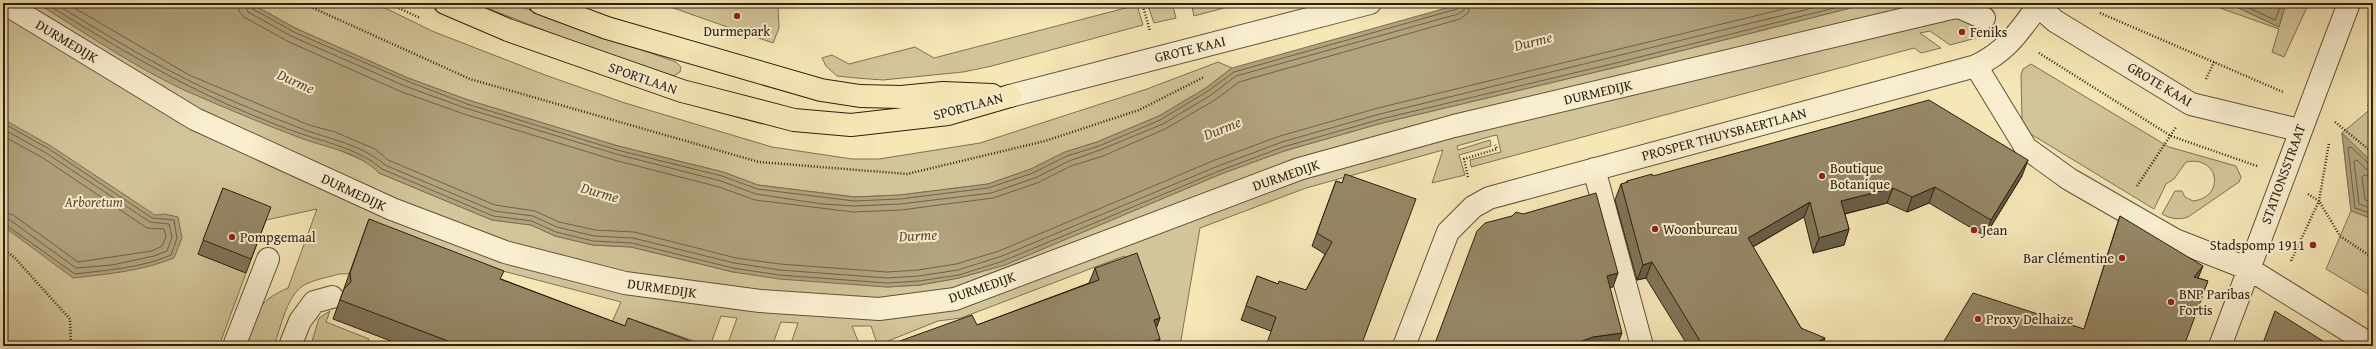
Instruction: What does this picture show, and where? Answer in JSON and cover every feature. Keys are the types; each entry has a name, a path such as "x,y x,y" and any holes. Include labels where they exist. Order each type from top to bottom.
{"main road":[{"name":"SPORTLAAN","path":"445,3 508,30 675,88 794,120 851,125 941,115 1010,96"},
{"name":"SPORTLAAN","path":"540,3 629,34 821,90 860,96 901,97 943,93 1010,96"}],"street":[{"name":"DURMEDIJK","path":"4,3 195,119 392,209 505,252 625,283 760,301 878,309 955,299 1299,169 1454,126 1947,9 1959,7 1984,18"},
{"name":"GROTE KAAI","path":"1010,96 1370,3"},
{"name":"STATIONSSTRAAT","path":"2220,346 2299,130 2349,3"},
{"name":"GROTE KAAI","path":"2038,5 2055,21 2191,104 2299,130"},
{"name":"PROSPER THUYSBAERTLAAN","path":"1404,346 1448,232 1473,207 1489,198 1976,66 1995,57 2015,37 2038,5"},
{"path":"1976,66 2026,148 2069,179 2175,240 2249,269 2373,346"},
{"path":"1594,169 1642,346"},
{"path":"234,346 268,259"},
{"path":"290,346 300,321 314,302 332,297"}],"path":[{"path":"2098,12 2283,92"},
{"path":"2035,50 2171,136 2282,176 2319,201 2340,236 2373,258"},
{"path":"2373,94 2368,107 2373,111"},
{"path":"2121,210 2191,104"},
{"path":"2332,128 2333,121 2346,129 2373,153"},
{"path":"2278,288 2319,201 2330,135"},
{"path":"1473,207 1464,159 1496,149 1494,142"},
{"path":"3,249 14,257 70,319 70,346"}],"green space":[{"name":"Arboretum","path":"3,3 37,3 109,48 183,89 304,139 330,146 369,163 379,173 492,220 531,225 555,236 593,245 631,247 733,272 887,287 920,285 959,278 1004,265 1221,174 1284,151 1382,123 1621,66 1870,3 1995,3 1984,18 1976,38 1950,45 1930,31 1920,33 1941,48 1921,53 1914,48 1471,167 1470,160 1501,152 1497,135 1492,136 1457,146 1458,150 1490,140 1491,146 1459,155 1465,175 1432,183 1443,150 1306,188 1200,228 1180,346 1149,346 1124,256 961,318 938,321 888,341 889,346 878,346 871,326 852,326 860,346 790,346 798,323 781,322 772,346 727,346 737,318 721,316 710,346 699,346 700,343 628,318 622,336 604,340 621,302 499,270 339,274 318,279 299,288 294,295 289,303 274,346 244,346 254,318 263,304 277,293 288,288 317,209 266,220 198,254 246,273 219,346 3,346"},
{"path":"250,3 375,3 432,31 545,75 625,103 772,147 852,159 879,159 980,143 1147,89 1218,62 1232,68 1206,88 1159,116 1097,142 1065,152 1031,169 988,184 900,195 855,197 758,185 723,172 618,146 468,100 408,78 295,28"},
{"path":"474,3 510,3 676,62 681,67 680,72 674,76 585,46"},
{"name":"Durmepark","path":"659,3 785,3 778,5 779,28 773,43"},
{"path":"1147,3 1172,3 1176,18 1154,23"},
{"path":"1191,3 1243,3 1194,16"},
{"path":"2206,3 2228,3 2279,27 2286,3 2309,3 2284,57 2272,52 2279,29"},
{"path":"1137,5 1143,25 992,66 963,72 883,80 856,78 837,76 826,66 822,58 832,55 849,64 915,47 934,58"},
{"path":"2031,64 2169,147 2236,166 2241,177 2239,182 2188,217 2175,218 2162,214 2175,191 2182,191 2185,197 2193,201 2204,198 2214,185 2214,177 2211,170 2206,165 2197,162 2186,162 2174,179 2166,184 2154,209 2029,133 2022,120 2021,75 2023,69"},
{"path":"2373,107 2373,297 2326,269 2351,211 2342,133"},
{"path":"330,311 326,322 369,339 366,346 311,345 319,318"}],"water":[{"name":"Durme","path":"37,3 250,3 295,28 408,78 468,100 618,146 723,172 758,185 854,197 900,195 988,184 1031,169 1065,152 1097,142 1159,116 1206,88 1232,68 1464,3 1870,3 1621,66 1382,123 1284,151 1221,174 1005,265 959,278 920,285 887,287 779,279 733,272 631,247 593,245 555,236 531,225 492,220 379,173 371,166 353,155 303,139 165,81 128,60"},
{"path":"2228,3 2286,3 2279,27"},
{"path":"3,119 51,146 155,215 165,214 178,217 182,238 174,258 137,269 73,278 3,226"},
{"path":"2342,133 2373,163 2373,219 2351,211"}],"building":[{"path":"1929,100 2028,160 1991,220 1935,187 1912,197 1893,188 1841,201 1849,229 1819,238 1810,202 1748,238 1801,328 1825,338 1810,346 1703,346 1652,262 1643,265 1621,184 1652,174 1653,176"},
{"path":"1345,174 1416,199 1361,346 1266,346 1276,317 1246,306 1257,276 1278,284 1279,281 1306,290 1332,242 1317,233 1336,181 1342,183"},
{"name":"Pompgemaal","path":"223,188 271,207 251,259 203,240"},
{"path":"1596,193 1618,273 1607,276 1622,333 1593,337 1569,346 1434,346 1477,231 1485,223 1512,216 1516,212 1523,214"},
{"path":"2120,216 2203,266 2194,277 2208,281 2184,346 1941,346 1973,293 2084,329"},
{"path":"369,219 504,271 500,279 625,326 628,318 704,346 461,346 340,300 344,289 351,282 350,273"},
{"path":"1137,253 1160,318 1154,320 1160,339 1140,346 886,346 972,315 977,325 1099,280 1095,268"},
{"path":"2275,311 2331,346 2262,346"}],"place":[{"name":"Durmepark","path":"737,16"},
{"name":"Feniks","path":"1962,32"},
{"name":"Boutique Botanique","path":"1822,176"},
{"name":"Woonbureau","path":"1655,229"},
{"name":"Jean","path":"1974,230"},
{"name":"Pompgemaal","path":"232,237"},
{"name":"Stadspomp 1911","path":"2313,245"},
{"name":"Bar Clémentine","path":"2122,258"},
{"name":"BNP Paribas Fortis","path":"2171,302"},
{"name":"Proxy Delhaize","path":"1978,319"}]}
